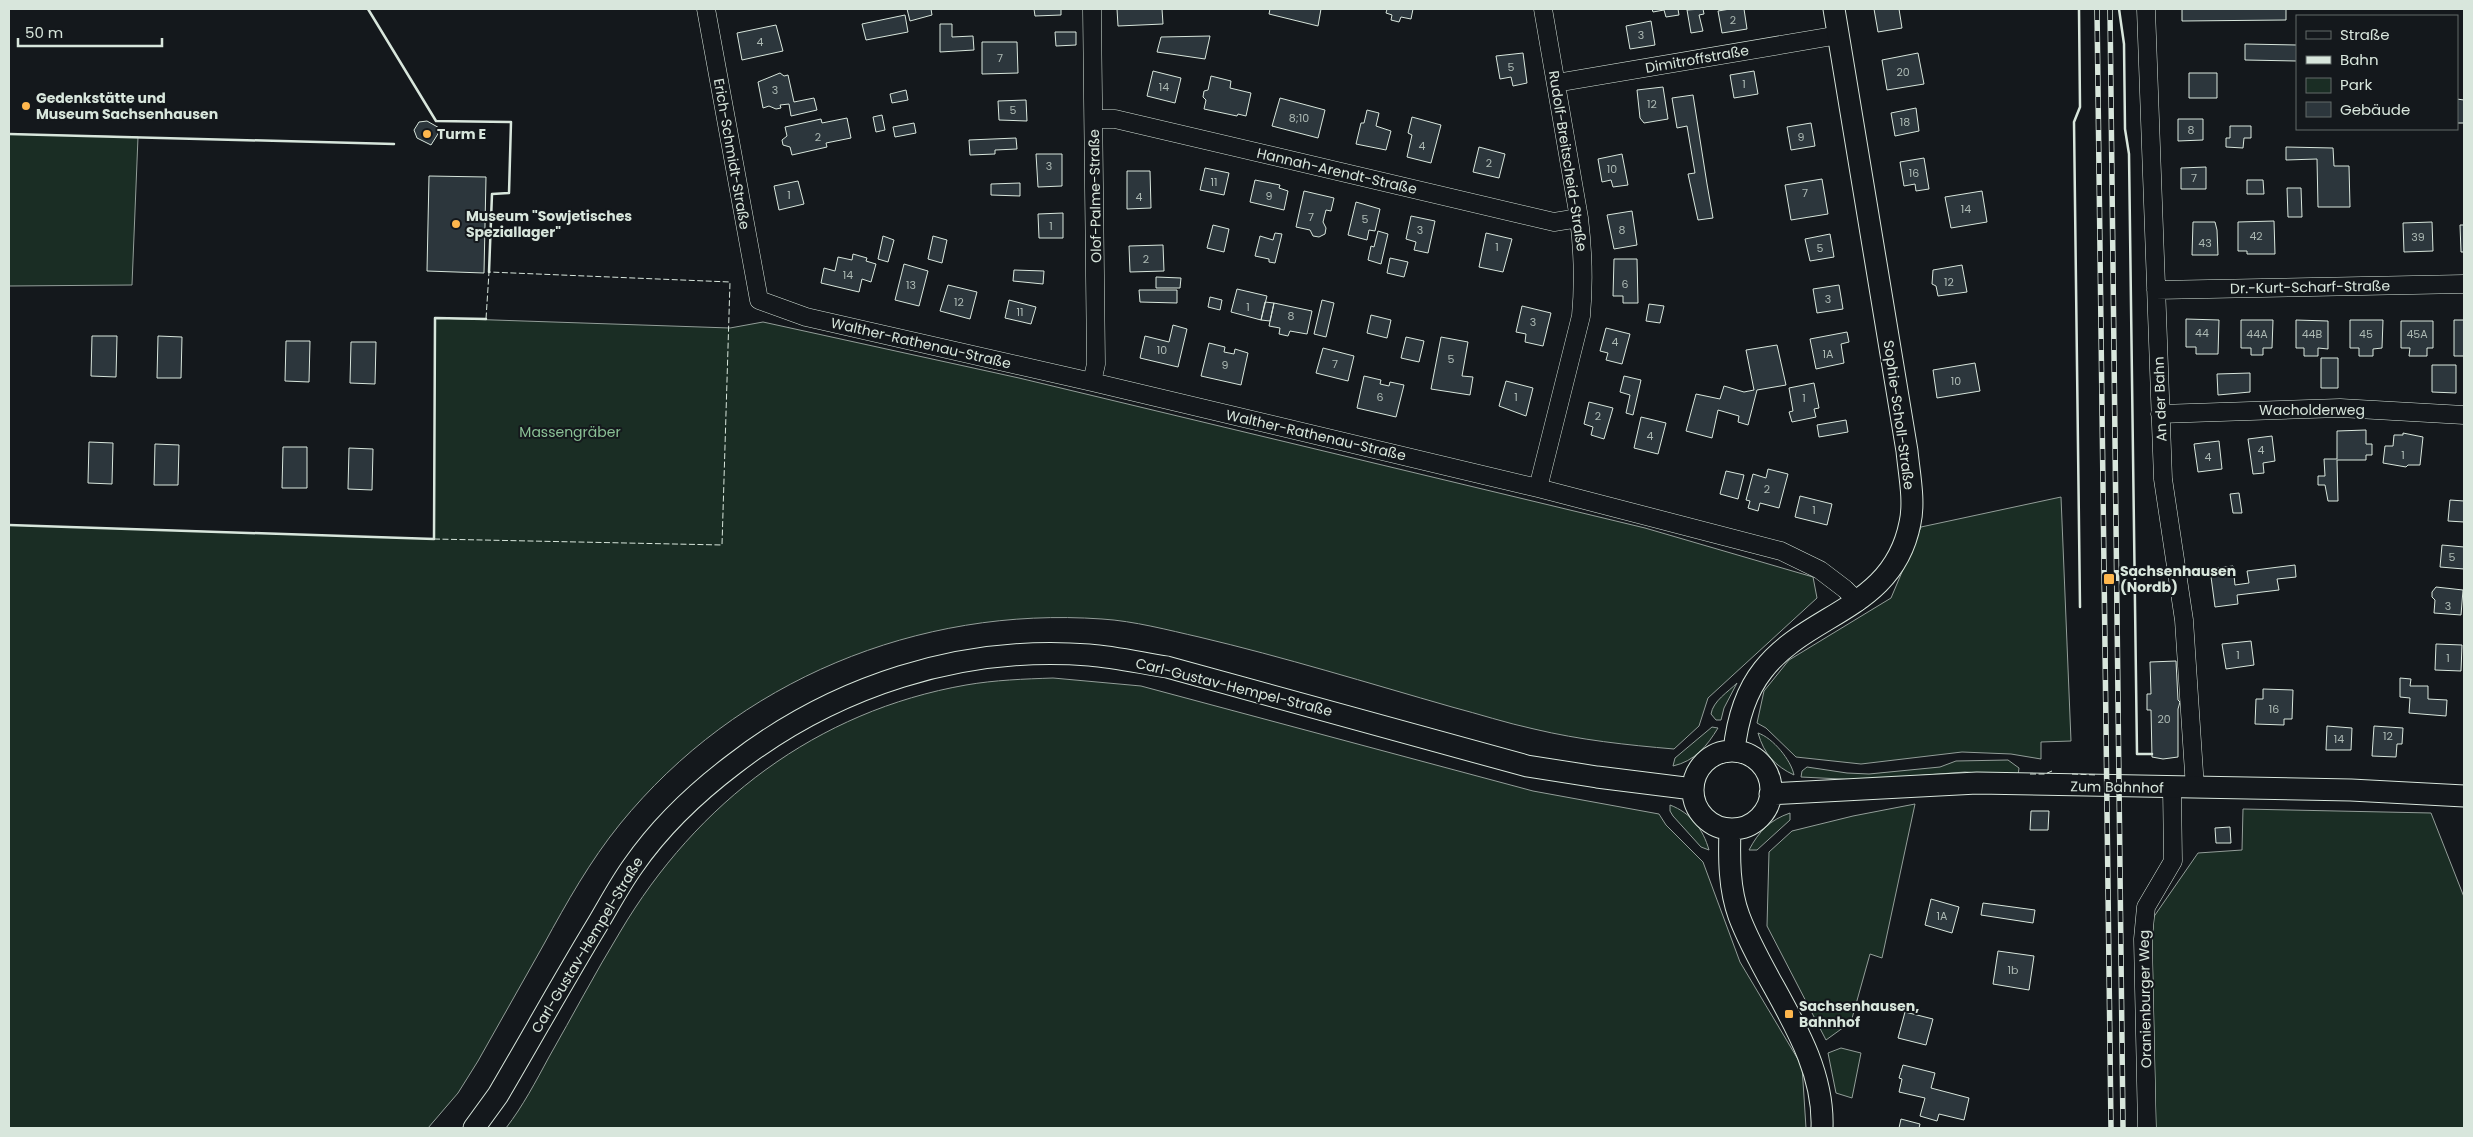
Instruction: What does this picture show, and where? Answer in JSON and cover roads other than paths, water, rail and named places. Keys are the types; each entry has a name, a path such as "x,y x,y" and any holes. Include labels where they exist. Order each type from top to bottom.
{"street":[{"name":"Erich-Schmidt-Straße","path":"706,9 759,300"},
{"name":"Olof-Palme-Straße","path":"1092,9 1096,364 1092,382"},
{"name":"Rudolf-Breitscheid-Straße","path":"1538,488 1581,316 1583,252 1579,218 1543,9"},
{"name":"Sophie-Scholl-Straße","path":"1734,752 1737,725 1747,694 1763,669 1787,646 1858,602 1894,566 1911,522 1907,451 1834,9"},
{"name":"An der Bahn","path":"2146,9 2163,478 2184,620 2195,788"},
{"name":"Dimitroffstraße","path":"1556,83 1838,35"},
{"name":"Hannah-Arendt-Straße","path":"1094,119 1115,118 1554,222 1579,218"},
{"name":"Dr.-Kurt-Scharf-Straße","path":"2156,290 2464,284"},
{"name":"Walther-Rathenau-Straße","path":"759,300 806,317 1092,382 1538,488 1781,550 1820,570 1845,588 1858,602"},
{"name":"Wacholderweg","path":"2160,414 2340,408 2464,415"},
{"name":"Carl-Gustav-Hempel-Straße","path":"474,1128 498,1095 632,866 668,824 708,783 791,724 845,696 930,667 988,658 1041,654 1088,655 1132,661 1167,667 1527,766 1693,789"},
{"path":"1734,752 1749,756 1761,765 1768,778 1770,794 1768,805 1762,815 1742,828 1730,829 1718,827 1703,816 1694,801 1693,789 1695,777 1701,766 1710,758 1722,753 1734,752"},
{"name":"Zum Bahnhof","path":"1770,794 1977,783 2350,790 2464,796"},
{"name":"Oranienburger Weg","path":"2147,1128 2143,939 2146,908 2173,861 2172,788"},
{"path":"1730,829 1731,876 1738,915 1762,967 1809,1056 1819,1096 1822,1128"}],"railway":[{"path":"2097,9 2111,1128"},
{"path":"2110,9 2123,1128"}],"place":[{"name":"Gedenkstätte und Museum Sachsenhausen","path":"26,106"},
{"name":"Turm E","path":"427,134"},
{"name":"Museum \"Sowjetisches Speziallager\"","path":"456,224"},
{"name":"Sachsenhausen (Nordb)","path":"2109,579"},
{"name":"Sachsenhausen, Bahnhof","path":"1789,1014"}],"park label":[{"name":"Massengräber","path":"570,432"}]}
